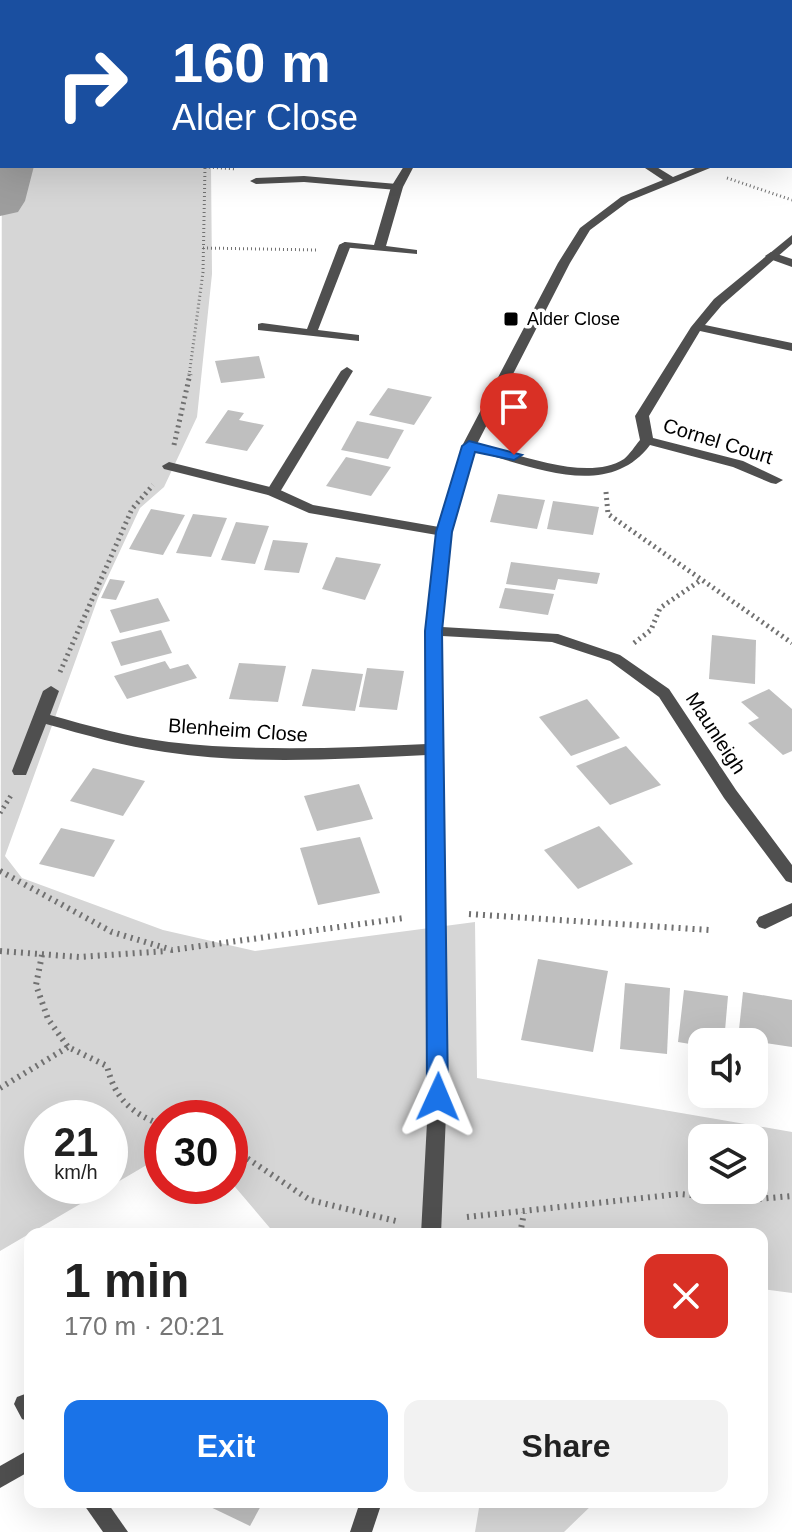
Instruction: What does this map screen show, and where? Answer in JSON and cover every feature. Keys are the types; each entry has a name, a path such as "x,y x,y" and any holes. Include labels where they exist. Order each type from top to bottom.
{"street":[{"path":"379,249 397,187 408,168"},
{"path":"650,168 669,179"},
{"path":"431,1228 439,1066 434,631 444,532 469,446 564,263 586,228 625,199 702,168"},
{"path":"256,181 304,179 397,187"},
{"path":"469,446 571,472 604,472 629,462 647,440 642,416 697,327 718,302 792,238"},
{"path":"311,333 345,245 413,252"},
{"path":"771,256 792,263"},
{"path":"262,327 355,338"},
{"path":"697,327 792,347"},
{"path":"273,492 347,371"},
{"name":"Cornel Court","path":"647,440 738,464 776,480"},
{"path":"169,466 273,492 309,509 444,532"},
{"name":"Maunleigh","path":"434,631 553,637 615,658 664,693 730,794 792,877"},
{"path":"20,771 51,691"},
{"name":"Blenheim Close","path":"42,718 133,741 219,750 316,755 434,749"},
{"path":"765,922 792,909"},
{"path":"0,1478 24,1463"},
{"path":"98,1508 117,1532"},
{"path":"361,1532 369,1508"}],"path":[{"path":"51,691 132,509 169,466 186,400 203,291 205,168"},
{"path":"708,168 792,200"},
{"path":"203,248 324,250 345,245"},
{"path":"604,472 608,514 792,643"},
{"path":"615,658 651,630 660,608 667,601 701,580"},
{"path":"0,871 112,932 172,950"},
{"path":"469,914 709,930"},
{"path":"0,951 79,957 172,950 404,918"},
{"path":"42,955 36,985 48,1019 68,1047 107,1066 112,1091 132,1113 144,1118"},
{"path":"0,1088 68,1047"},
{"path":"248,1159 310,1200 396,1221"},
{"path":"467,1217 679,1194 747,1200 792,1196"},
{"path":"521,1228 524,1213"}],"shaded area":[{"path":"2,168 211,168 212,274 197,417 164,487 140,508 98,598 5,856 22,878 163,930 255,951 475,922 477,1078 745,1124 688,1124 688,1204 768,1204 768,1128 792,1132 792,1293 768,1290 768,1228 270,1228 248,1202 248,1100 144,1100 144,1167 128,1176 128,1100 24,1100 24,1204 80,1204 39,1228 24,1228 24,1237 0,1251"},
{"path":"479,1508 589,1508 564,1532 475,1532"}],"building":[{"path":"259,356 265,378 221,383 215,361"},
{"path":"388,388 432,397 414,425 369,415"},
{"path":"228,410 244,413 239,420 264,425 247,451 205,443"},
{"path":"357,421 404,430 388,459 341,450"},
{"path":"346,457 391,467 371,496 326,486"},
{"path":"498,494 545,500 537,529 490,522"},
{"path":"553,501 599,507 593,535 547,529"},
{"path":"151,509 185,515 163,555 129,549"},
{"path":"193,514 227,518 211,557 176,553"},
{"path":"236,522 269,526 255,564 221,560"},
{"path":"273,540 308,543 299,573 264,570"},
{"path":"336,557 381,564 365,600 322,589"},
{"path":"511,562 600,573 597,584 558,579 555,590 506,584"},
{"path":"110,579 125,581 116,600 101,598"},
{"path":"505,588 554,594 548,615 499,608"},
{"path":"158,598 170,621 120,633 110,610"},
{"path":"161,630 172,653 121,666 111,642"},
{"path":"712,635 756,640 755,684 709,679"},
{"path":"165,661 170,669 188,664 197,678 127,699 114,676"},
{"path":"239,663 286,666 278,702 229,699"},
{"path":"367,668 404,671 397,710 359,707"},
{"path":"312,669 363,674 355,711 302,706"},
{"path":"769,689 792,709 792,751 783,755 748,723 759,718 741,702"},
{"path":"587,699 620,738 571,756 539,717"},
{"path":"626,746 661,785 610,805 576,766"},
{"path":"93,768 145,781 123,816 70,801"},
{"path":"359,784 373,819 317,831 304,796"},
{"path":"599,826 633,864 578,889 544,850"},
{"path":"61,828 115,840 94,877 39,864"},
{"path":"360,837 380,893 318,905 300,848"},
{"path":"538,959 608,971 593,1052 521,1040"},
{"path":"625,983 670,988 667,1054 620,1049"},
{"path":"684,990 728,996 725,1028 688,1028 688,1044 678,1042"},
{"path":"743,992 792,1000 792,1047 768,1043 768,1028 739,1028"},
{"path":"212,1508 260,1508 250,1526"}],"waterway":[{"path":"0,201 8,168"}],"place":[{"name":"Alder Close","path":"511,319"}],"route":[{"path":"438,1097 434,631 444,532 469,446 514,455"}]}
